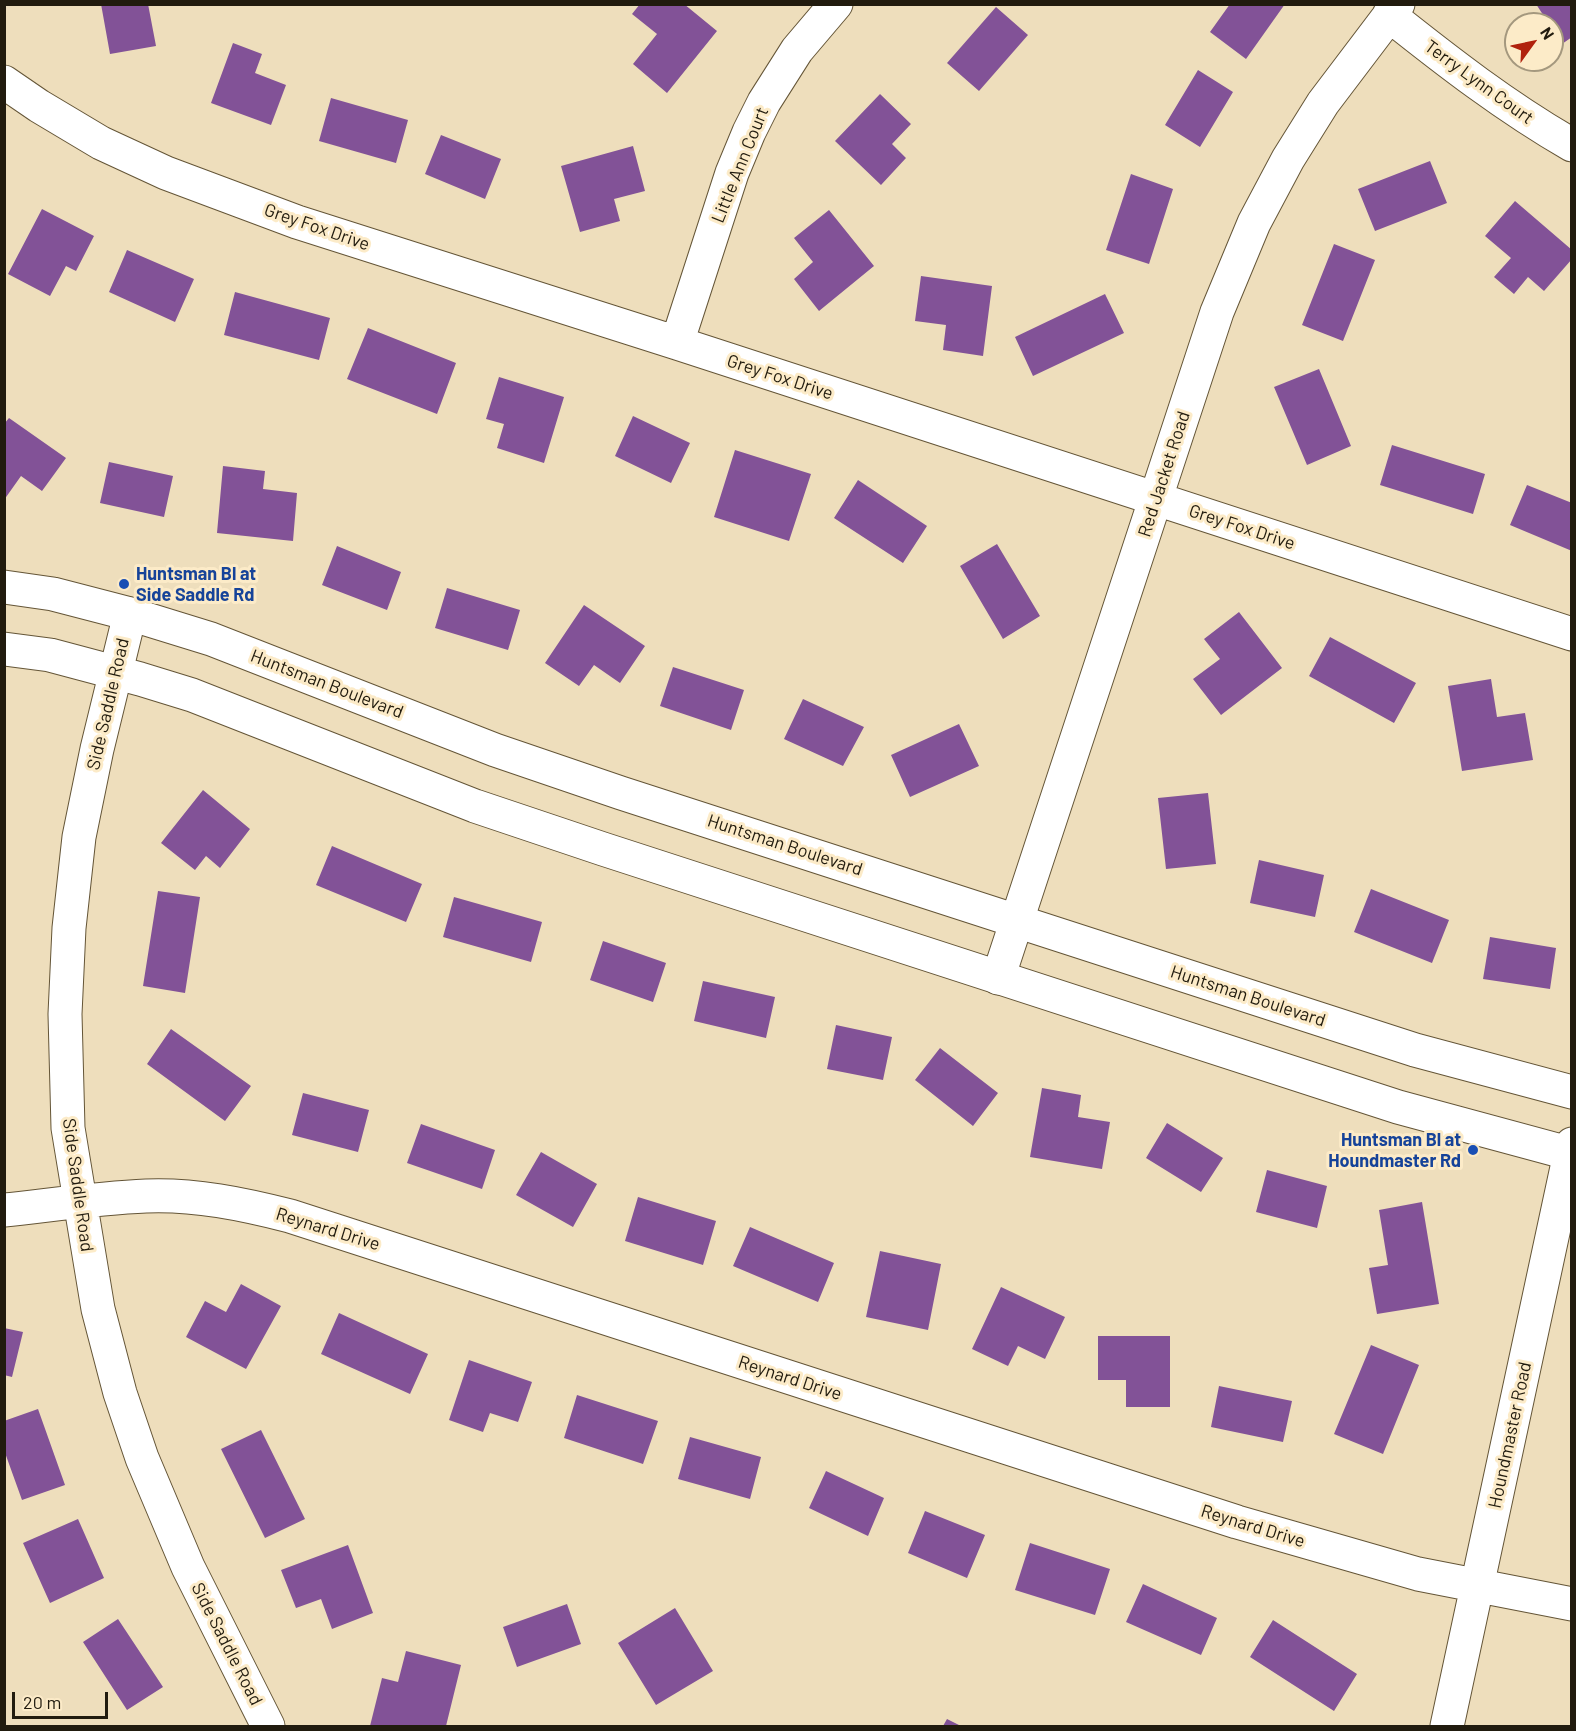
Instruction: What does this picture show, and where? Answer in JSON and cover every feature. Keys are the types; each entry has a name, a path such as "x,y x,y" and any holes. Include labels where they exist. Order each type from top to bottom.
{"street":[{"name":"Little Ann Court","path":"676,343 732,174 749,132 764,102 796,50 836,4"},
{"name":"Terry Lynn Court","path":"1394,10 1468,77 1538,125 1572,145"},
{"name":"Red Jacket Road","path":"998,978 1217,312 1254,223 1288,159 1323,103 1394,10"},
{"name":"Grey Fox Drive","path":"4,82 101,143 166,173 297,222 1572,634"},
{"name":"Huntsman Boulevard","path":"4,587 53,594 130,614 211,639 495,750 621,793 1414,1050 1572,1092"},
{"name":"Side Saddle Road","path":"130,614 97,749 79,837 69,928 65,1014 68,1128 98,1309 120,1393 142,1458 188,1567 268,1726"},
{"path":"4,650 50,655 192,695 475,806 603,849 1398,1107 1571,1150"},
{"name":"Houndmaster Road","path":"1447,1726 1571,1150"},
{"name":"Reynard Drive","path":"4,1210 146,1196 238,1203 290,1216 1237,1522 1418,1574 1572,1604"}],"building":[{"path":"101,4 148,4 156,46 110,54"},
{"path":"640,4 684,4 717,31 667,93 633,64 657,34 632,14"},
{"path":"1230,4 1285,4 1246,59 1210,32"},
{"path":"1536,4 1572,4 1572,37 1564,43 1564,12 1541,12"},
{"path":"996,7 1028,35 979,91 947,63"},
{"path":"233,43 262,54 255,73 286,85 271,125 211,103"},
{"path":"1198,70 1233,92 1200,147 1165,125"},
{"path":"880,94 911,124 892,144 906,158 881,185 835,141"},
{"path":"331,98 408,120 396,163 319,141"},
{"path":"441,135 501,159 485,199 425,174"},
{"path":"633,146 645,191 614,199 620,221 580,232 561,166"},
{"path":"1430,161 1447,203 1375,231 1358,189"},
{"path":"1131,174 1173,189 1149,264 1106,250"},
{"path":"1515,201 1572,250 1572,259 1544,291 1528,277 1514,294 1494,277 1511,258 1485,236"},
{"path":"42,209 94,236 76,271 66,266 50,296 8,274"},
{"path":"829,210 874,266 819,311 794,279 813,262 794,238"},
{"path":"1334,244 1375,260 1343,341 1302,325"},
{"path":"127,250 194,279 175,322 109,292"},
{"path":"921,276 992,286 983,356 943,350 946,325 915,321"},
{"path":"235,292 330,318 319,360 224,335"},
{"path":"1105,294 1124,333 1033,376 1015,337"},
{"path":"368,328 456,363 437,414 347,379"},
{"path":"1319,369 1351,446 1307,465 1274,387"},
{"path":"499,377 564,397 544,463 497,448 504,424 486,419"},
{"path":"633,416 690,443 671,483 615,456"},
{"path":"9,418 66,458 42,491 21,476 4,500 4,424"},
{"path":"1392,445 1485,474 1473,514 1380,485"},
{"path":"735,450 811,474 789,541 714,517"},
{"path":"109,462 173,476 164,517 100,503"},
{"path":"223,466 265,471 263,489 297,493 293,541 217,533"},
{"path":"858,480 927,526 903,563 834,518"},
{"path":"1527,485 1572,503 1572,551 1510,525"},
{"path":"997,544 1040,616 1003,639 960,566"},
{"path":"337,546 401,572 387,610 322,585"},
{"path":"447,588 520,610 508,650 435,628"},
{"path":"584,605 645,646 620,683 594,665 579,686 545,663"},
{"path":"1239,612 1282,668 1221,715 1193,679 1220,659 1204,639"},
{"path":"1330,637 1416,683 1394,723 1309,676"},
{"path":"673,667 744,690 731,730 660,706"},
{"path":"1491,679 1497,717 1525,713 1533,760 1462,771 1448,686"},
{"path":"803,699 864,727 843,766 784,739"},
{"path":"959,724 979,766 910,797 891,755"},
{"path":"203,790 250,829 220,868 206,856 195,870 161,843"},
{"path":"1208,793 1216,864 1166,869 1158,798"},
{"path":"332,846 422,884 406,922 316,885"},
{"path":"1259,860 1324,875 1315,917 1250,903"},
{"path":"1371,889 1449,920 1432,963 1354,932"},
{"path":"158,891 200,897 185,993 143,986"},
{"path":"454,897 542,922 531,962 443,937"},
{"path":"1490,937 1556,948 1550,989 1483,979"},
{"path":"603,941 666,963 653,1002 590,980"},
{"path":"703,981 775,997 766,1038 694,1021"},
{"path":"836,1025 892,1037 883,1080 827,1069"},
{"path":"171,1029 251,1086 225,1121 147,1064"},
{"path":"940,1048 998,1093 973,1126 915,1080"},
{"path":"1042,1088 1081,1095 1078,1117 1110,1122 1102,1169 1030,1157"},
{"path":"303,1093 369,1110 358,1152 292,1135"},
{"path":"1167,1123 1223,1158 1201,1192 1146,1158"},
{"path":"421,1124 495,1150 482,1189 407,1163"},
{"path":"541,1152 597,1184 573,1227 516,1195"},
{"path":"1267,1170 1327,1186 1317,1228 1256,1212"},
{"path":"638,1197 716,1221 703,1265 625,1241"},
{"path":"1422,1202 1439,1304 1377,1314 1369,1268 1388,1265 1379,1210"},
{"path":"750,1227 834,1263 818,1302 733,1266"},
{"path":"880,1251 941,1264 928,1330 866,1317"},
{"path":"241,1284 281,1306 246,1369 186,1337 205,1301 226,1312"},
{"path":"1001,1287 1065,1317 1045,1359 1018,1346 1008,1366 972,1349"},
{"path":"339,1313 428,1354 410,1394 321,1354"},
{"path":"4,1328 23,1332 12,1377 4,1375"},
{"path":"1098,1336 1170,1336 1170,1407 1126,1407 1126,1380 1098,1380"},
{"path":"1371,1345 1419,1365 1383,1454 1334,1434"},
{"path":"469,1360 532,1382 518,1422 490,1413 483,1432 449,1420"},
{"path":"1219,1386 1292,1401 1283,1442 1211,1427"},
{"path":"577,1395 658,1421 643,1464 564,1438"},
{"path":"38,1409 65,1485 22,1500 4,1450 4,1421"},
{"path":"261,1430 305,1519 265,1538 221,1449"},
{"path":"690,1437 761,1457 750,1499 678,1479"},
{"path":"826,1471 884,1498 868,1536 809,1508"},
{"path":"925,1511 985,1535 967,1578 908,1553"},
{"path":"78,1519 104,1578 50,1603 23,1543"},
{"path":"1030,1543 1110,1569 1095,1615 1015,1590"},
{"path":"348,1545 373,1613 332,1629 321,1599 296,1608 281,1570"},
{"path":"1143,1584 1217,1618 1201,1655 1126,1622"},
{"path":"567,1604 581,1644 517,1667 503,1627"},
{"path":"675,1608 713,1671 656,1705 618,1643"},
{"path":"118,1619 163,1687 127,1710 83,1642"},
{"path":"1273,1620 1357,1674 1334,1711 1250,1657"},
{"path":"406,1651 461,1665 446,1726 370,1726 382,1678 398,1682"},
{"path":"947,1719 961,1726 943,1726"}],"place":[{"name":"Huntsman Bl at Side Saddle Rd","path":"124,584"},
{"name":"Huntsman Bl at Houndmaster Rd","path":"1473,1150"}]}
